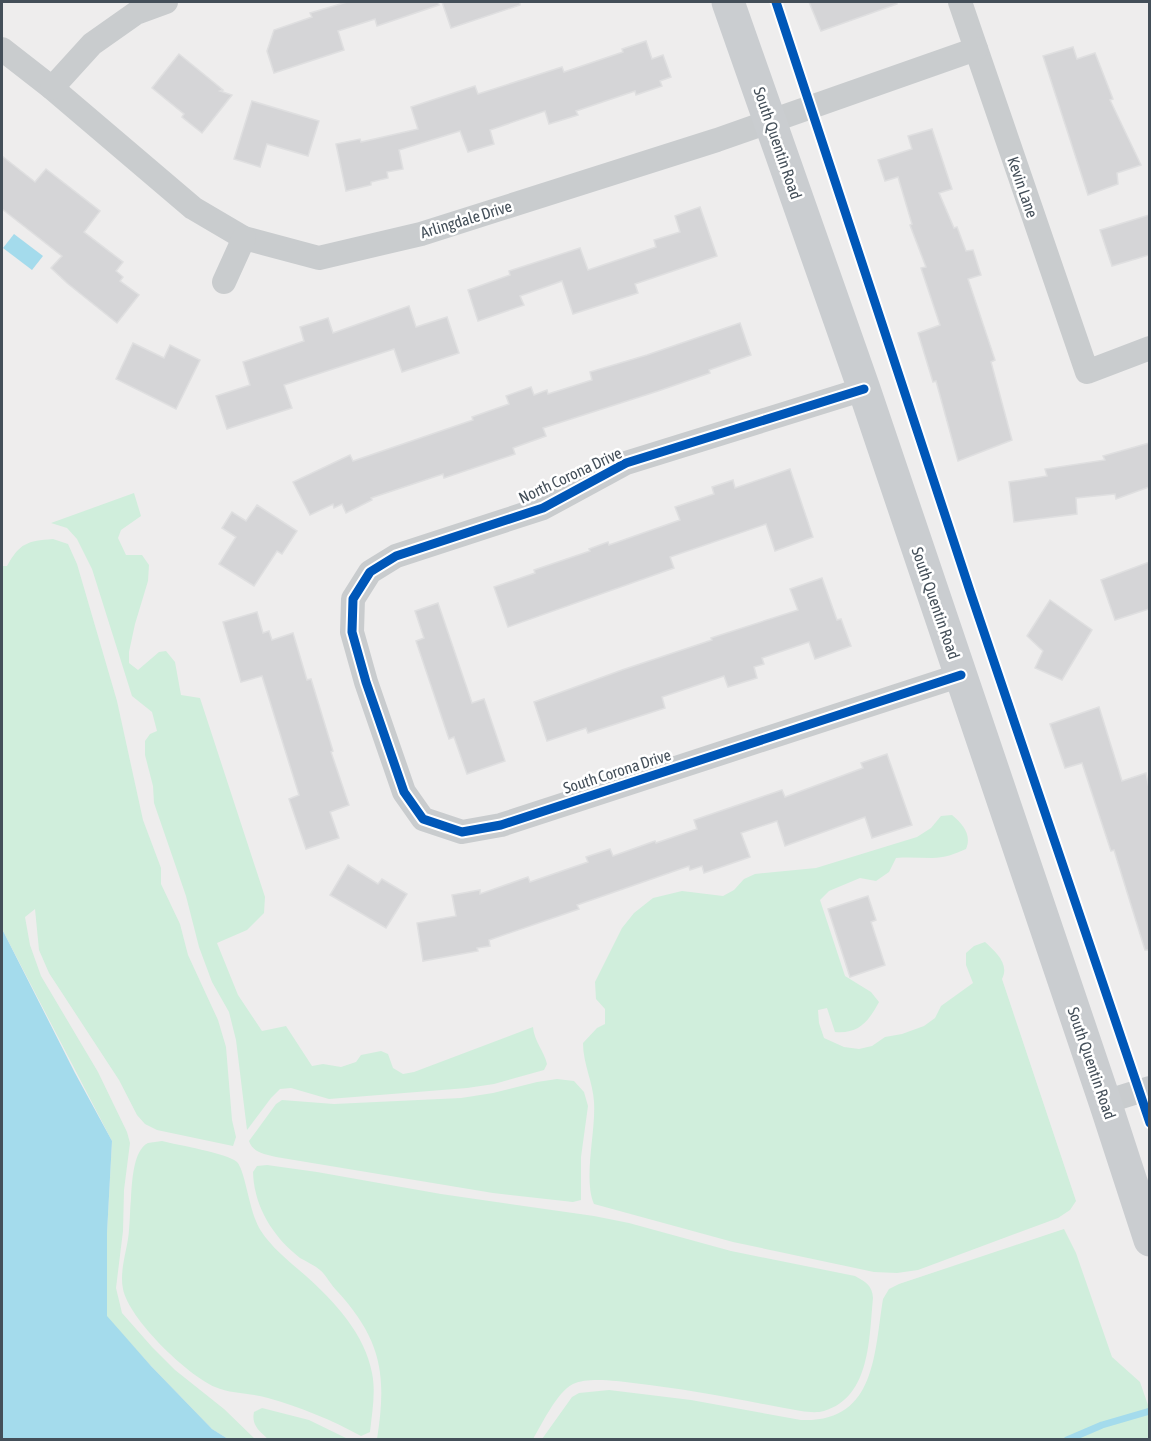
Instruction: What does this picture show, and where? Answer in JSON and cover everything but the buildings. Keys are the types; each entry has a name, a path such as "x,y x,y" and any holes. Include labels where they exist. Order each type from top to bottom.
{"main road":[{"name":"South Quentin Road","path":"728,2 864,388 1105,1102 1149,1240"}],"street":[{"path":"52,88 92,44 136,13 166,2"},
{"name":"Kevin Lane","path":"960,2 1087,372 1149,348"},
{"name":"Arlingdale Drive","path":"2,49 52,88 193,208 244,238 319,258 421,234 772,122 976,50"},
{"path":"224,282 244,238"},
{"name":"North Corona Drive","path":"366,682 352,632 353,599 370,572 396,556 543,508 627,463 864,388"},
{"name":"South Corona Drive","path":"366,682 404,792 423,819 462,832 501,825 961,675"},
{"path":"1105,1102 1149,1088"}],"green space":[{"path":"134,493 141,516 121,530 118,538 126,555 142,555 149,565 148,581 135,624 129,663 138,670 159,652 166,651 175,662 181,695 200,698 265,897 264,913 247,930 217,943 238,995 262,1031 286,1026 312,1066 323,1064 341,1067 356,1062 361,1055 381,1051 388,1054 393,1068 403,1074 414,1072 533,1027 547,1064 544,1070 494,1084 467,1088 329,1099 291,1088 280,1089 247,1130 236,1040 229,1012 212,982 199,947 186,896 154,803 153,786 145,755 145,741 150,734 157,731 152,712 132,696 92,569 77,539 67,528 51,523"},
{"path":"53,539 68,544 77,564 117,701 143,820 161,868 161,884 180,924 188,955 218,1020 226,1047 232,1120 236,1137 233,1146 157,1130 145,1124 137,1115 119,1080 49,973 39,950 35,909 25,917 30,945 41,976 98,1072 130,1143 116,1288 122,1313 175,1370 224,1409 255,1439 228,1439 212,1429 106,1316 107,1233 112,1141 2,929 2,566 7,566 16,552 30,542"},
{"path":"952,815 960,822 967,834 966,849 941,857 896,858 889,872 876,881 860,878 829,891 820,900 845,976 871,992 879,1002 867,1021 857,1029 835,1032 827,1008 818,1010 819,1023 824,1038 844,1047 859,1049 872,1046 885,1037 924,1026 935,1018 941,1006 973,983 966,965 966,953 974,946 985,942 1003,963 1002,979 1076,1201 1070,1210 1058,1218 918,1270 897,1273 874,1272 733,1242 594,1204 591,1194 590,1168 594,1102 583,1043 597,1028 605,1024 605,1009 596,999 595,982 622,928 634,913 653,898 682,891 723,896 734,890 744,879 755,874 816,868 917,837 931,828 941,816"},
{"path":"557,1079 574,1081 584,1092 588,1106 581,1157 581,1200 573,1202 493,1193 276,1157 256,1151 249,1141 276,1104 282,1100 334,1104 461,1098"},
{"path":"162,1141 213,1152 237,1162 243,1174 253,1214 265,1237 337,1307 363,1345 374,1387 370,1432 361,1436 292,1405 215,1387 175,1358 147,1330 136,1315 127,1301 122,1282 133,1176 136,1160 143,1147 148,1143"},
{"path":"267,1165 441,1194 594,1216 629,1223 731,1251 855,1276 868,1284 873,1298 865,1364 851,1393 839,1404 821,1412 801,1411 654,1386 594,1380 579,1382 567,1388 550,1409 533,1439 377,1439 381,1377 372,1343 352,1309 324,1275 318,1268 290,1250 267,1220 257,1197 253,1172 257,1166"},
{"path":"1064,1229 1076,1253 1112,1357 1140,1382 1149,1408 1149,1439 542,1439 572,1397 579,1393 609,1390 691,1400 801,1420 826,1418 844,1410 858,1398 867,1381 877,1342 883,1299 889,1289"},
{"path":"262,1408 309,1420 348,1439 268,1439 257,1428 253,1417 254,1412"}],"water":[{"path":"14,234 43,256 32,270 3,248"},
{"path":"2,929 112,1141 107,1233 107,1316 151,1366 212,1429 228,1439 2,1439"}],"waterway":[{"path":"1067,1440 1102,1425 1150,1411"}],"cycle path":[{"path":"776,2 971,594 1150,1123"},
{"path":"864,389 626,463 543,508 396,556 370,572 353,599 352,632 366,682 404,792 423,819 462,832 501,825 961,675"}]}
